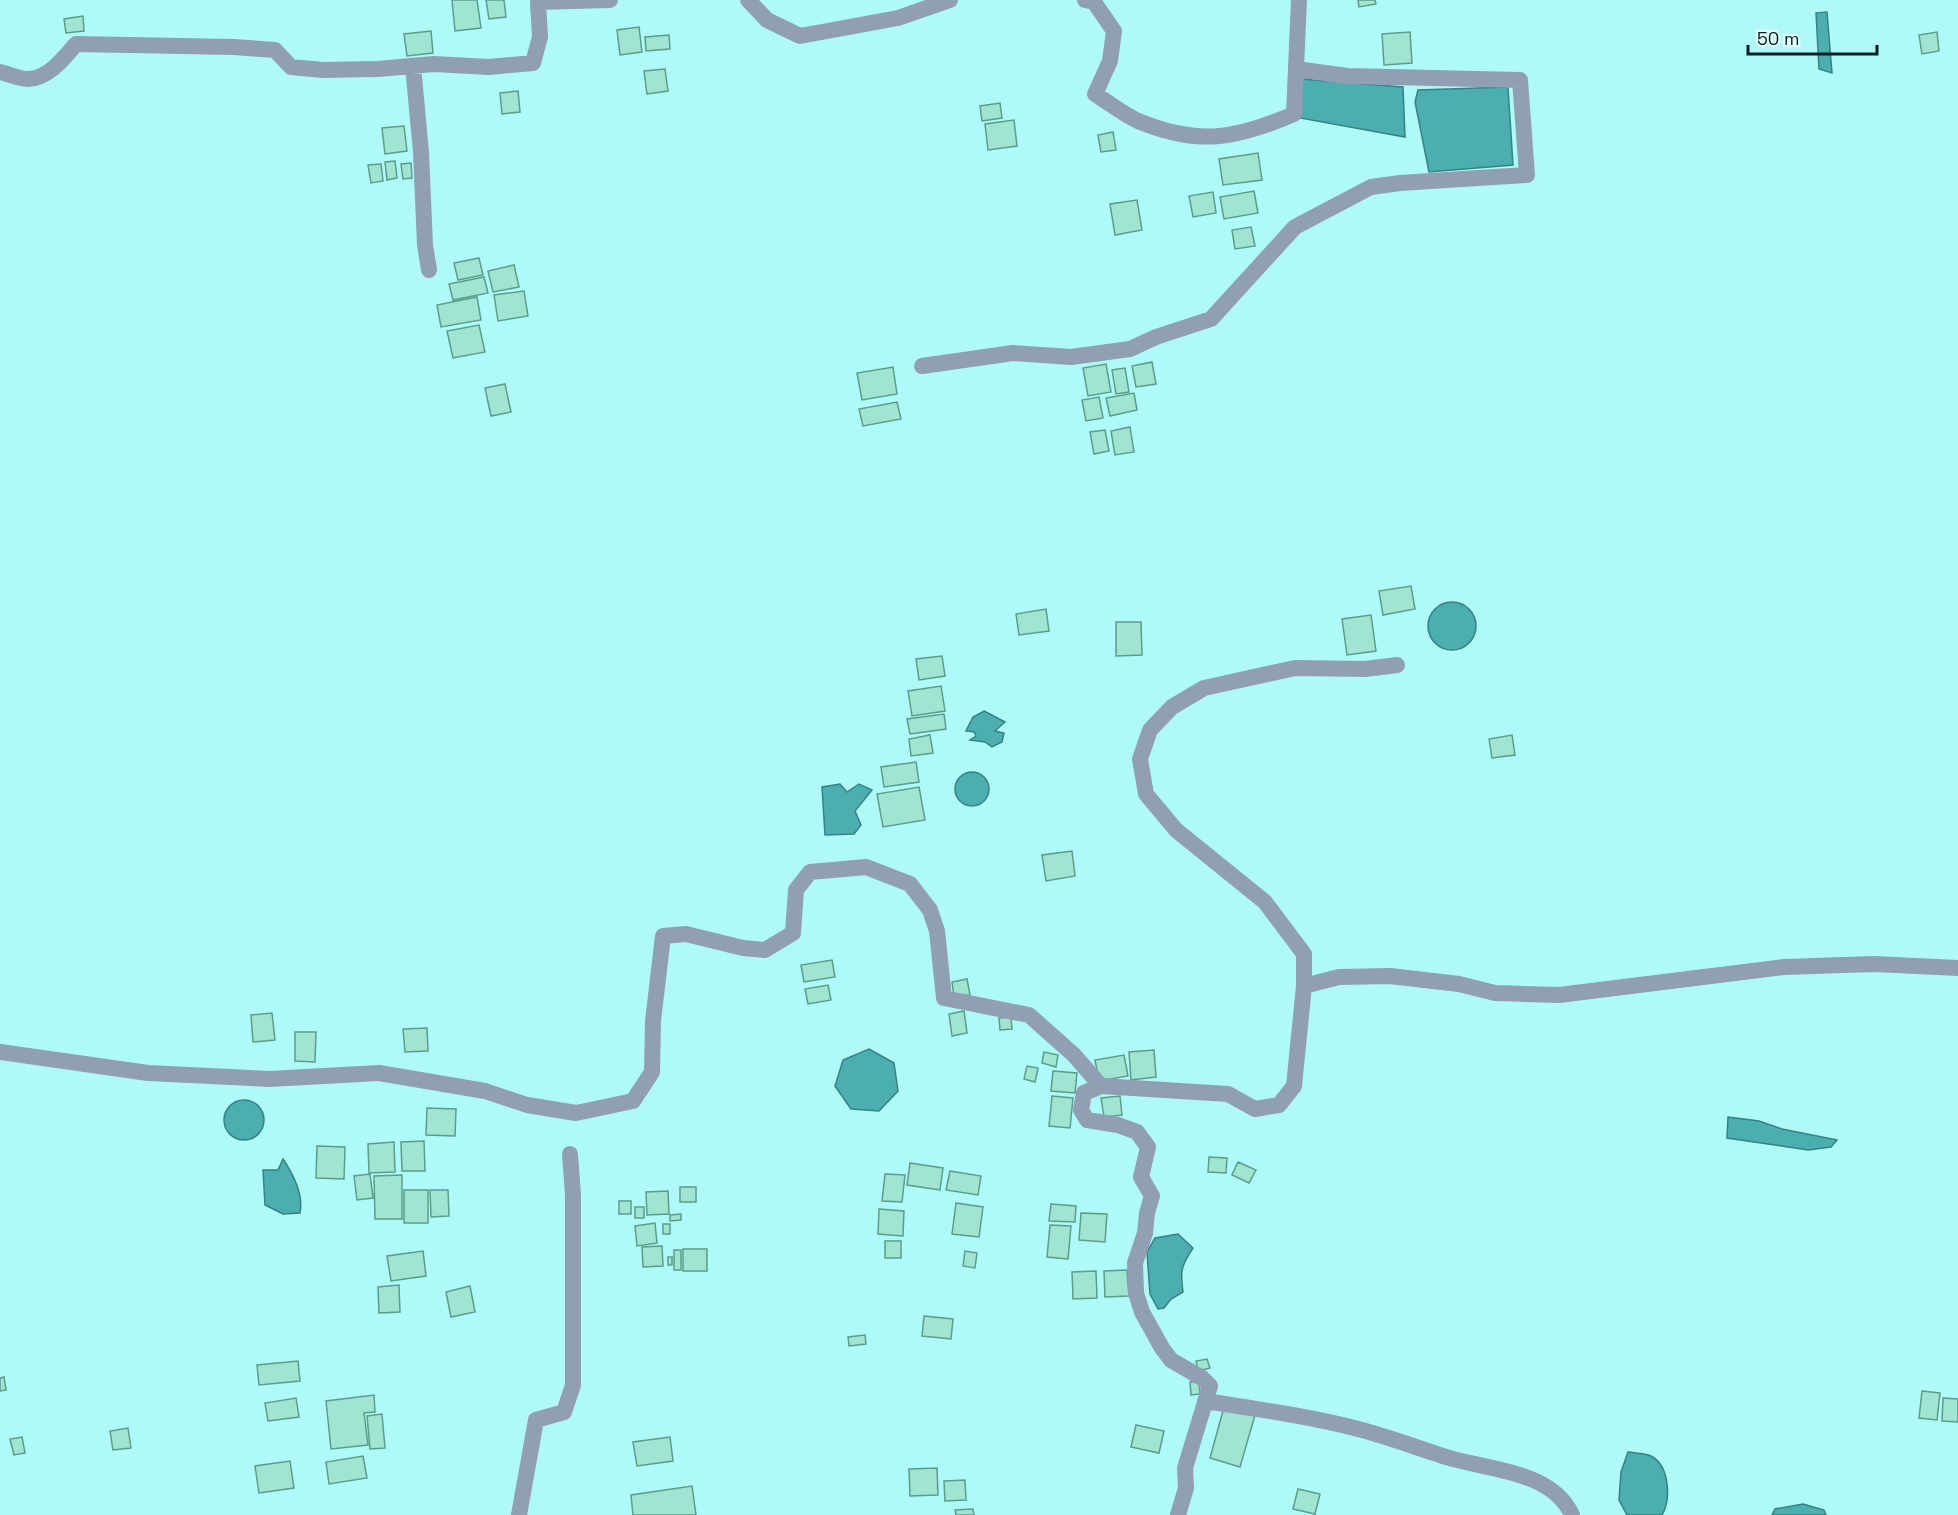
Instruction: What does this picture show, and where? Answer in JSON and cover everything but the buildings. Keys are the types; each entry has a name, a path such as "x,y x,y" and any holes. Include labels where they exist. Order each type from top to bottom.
{"street":[{"path":"0,72 26,79 39,78 60,62 76,44 275,50 291,68 323,70 378,69 434,64 489,67 533,63 540,37 538,2 610,0"},
{"path":"748,0 767,20 800,36 898,18 950,0"},
{"path":"1085,0 1094,2 1114,31 1110,61 1095,94 1137,120 1182,135 1202,137 1230,136 1257,130 1294,114 1299,0"},
{"path":"413,66 421,152 425,245 429,270"},
{"path":"922,366 1013,353 1071,357 1130,349 1156,337 1210,319 1295,227 1371,187 1527,175 1520,80 1358,76 1296,69"},
{"path":"1178,1515 1186,1488 1185,1468 1210,1386 1202,1378 1171,1360 1142,1312 1136,1293 1136,1263 1152,1197 1141,1177 1148,1147 1137,1132 1118,1125 1087,1120 1081,1110 1084,1093 1101,1086 1228,1094 1255,1109 1279,1105 1294,1086 1304,986 1304,954 1265,902 1176,830 1146,794 1140,759 1149,730 1172,707 1204,688 1295,668 1365,669 1396,665"},
{"path":"0,1052 148,1073 269,1080 379,1073 485,1091 527,1105 576,1113 633,1101 652,1072 653,1021 663,936 686,934 743,948 765,950 793,933 795,890 810,872 866,867 910,884 930,910 937,931 944,998 1029,1015 1074,1055 1101,1086"},
{"path":"1304,986 1339,977 1390,976 1460,984 1495,993 1559,995 1784,967 1874,964 1958,968"},
{"path":"519,1515 536,1420 564,1412 573,1385 573,1195 570,1154"},
{"path":"1205,1401 1293,1415 1357,1429 1418,1446 1441,1456 1497,1468 1532,1479 1556,1494 1567,1505 1572,1515"}],"water":[{"path":"1827,12 1832,73 1819,69 1816,13"},
{"path":"1301,79 1403,87 1405,137 1300,118"},
{"path":"1508,87 1513,165 1429,172 1415,102 1418,90"},
{"path":"1452,602 1469,609 1476,626 1469,643 1452,650 1435,643 1428,626 1435,609"},
{"path":"984,711 1005,722 995,731 1004,733 1002,742 992,747 985,742 970,740 976,736 974,732 966,731 973,717"},
{"path":"972,772 984,777 989,789 984,801 972,806 960,801 955,789 960,777"},
{"path":"840,784 847,792 859,784 872,790 855,811 861,825 854,834 825,835 822,787"},
{"path":"869,1049 894,1063 898,1091 879,1111 851,1109 835,1086 843,1060"},
{"path":"244,1100 258,1106 264,1120 258,1134 244,1140 230,1134 224,1120 230,1106"},
{"path":"1728,1117 1759,1121 1782,1129 1837,1140 1831,1147 1808,1150 1727,1138"},
{"path":"283,1159 299,1192 300,1213 283,1214 265,1205 263,1170 278,1170"},
{"path":"1178,1234 1193,1248 1182,1269 1183,1292 1171,1299 1164,1308 1158,1309 1150,1294 1147,1252 1155,1238"},
{"path":"1628,1452 1651,1456 1662,1467 1667,1484 1667,1501 1662,1515 1627,1515 1619,1500 1621,1472"},
{"path":"1803,1504 1824,1510 1826,1515 1772,1515 1775,1509"}]}
